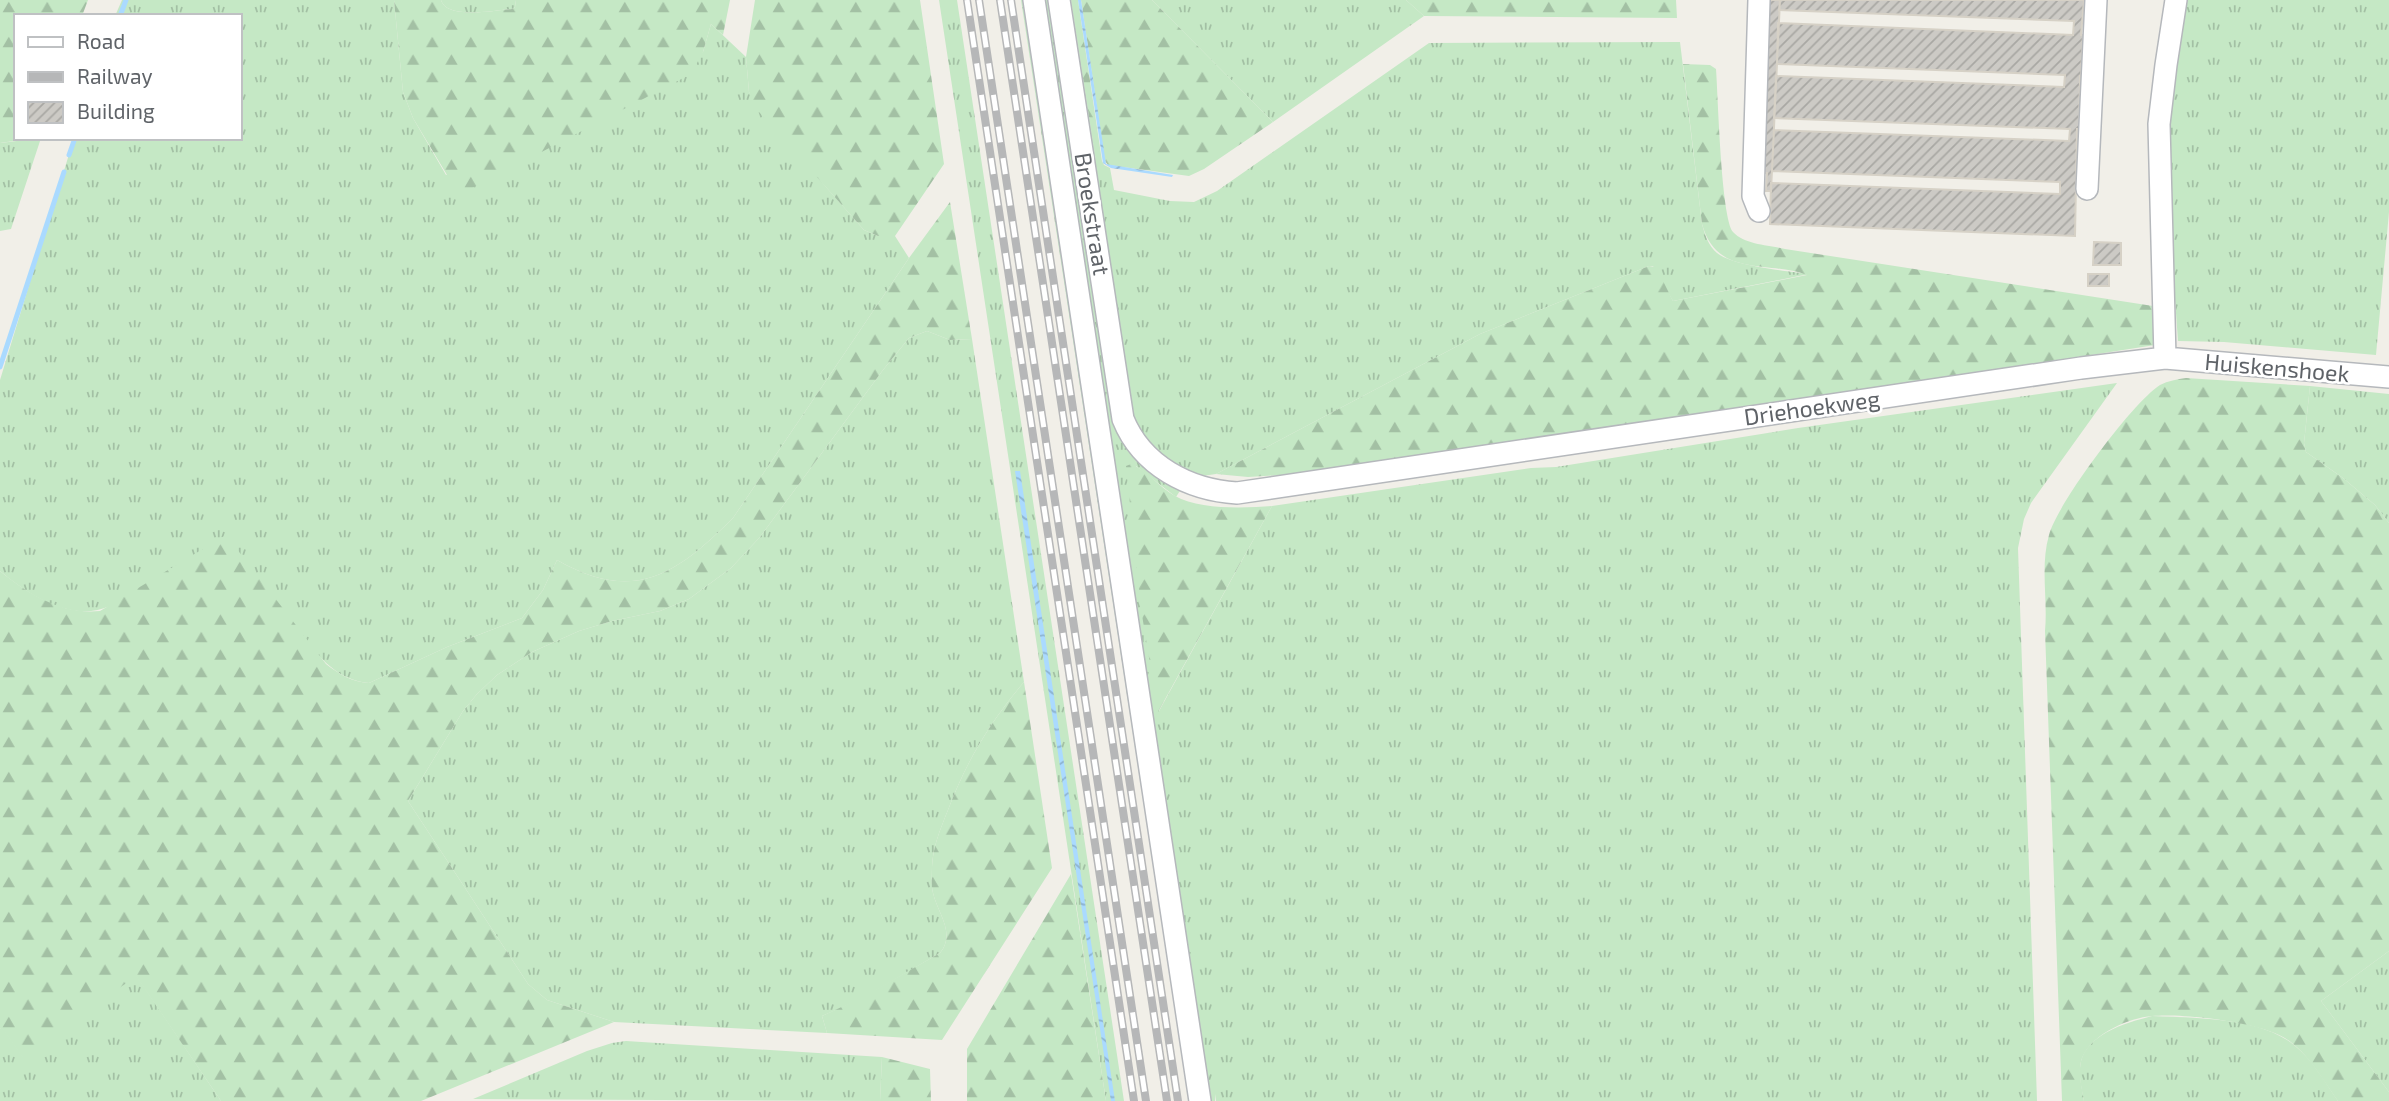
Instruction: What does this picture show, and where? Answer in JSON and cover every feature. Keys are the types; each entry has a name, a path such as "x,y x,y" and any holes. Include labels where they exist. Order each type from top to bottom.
{"street":[{"path":"1034,0 1200,1101"},
{"name":"Broekstraat","path":"1059,0 1121,407 1131,434"},
{"path":"1759,0 1753,196 1759,211"},
{"path":"2087,189 2096,0"},
{"path":"2165,358 2160,124 2176,0"},
{"name":"Driehoekweg","path":"1131,434 1156,464 1185,482 1214,492 1237,493 2067,370 2165,358"},
{"name":"Huiskenshoek","path":"2165,358 2389,377"},
{"path":"1104,472 1104,461 1111,450 1131,434"}],"green space":[{"path":"0,0 88,0 83,14 14,14 14,140 20,140 0,143"},
{"path":"122,0 394,0 403,92 413,118 446,175 703,52 711,24 746,57 749,92 826,187 864,230 878,236 895,236 909,258 733,518 692,555 673,568 652,577 631,581 609,580 584,573 557,560 543,590 522,618 447,647 369,683 353,680 339,673 315,651 110,606 95,610 66,609 37,597 0,571 0,380 73,140 242,140 242,14 116,14"},
{"path":"394,0 441,0 452,10 472,12 512,9 516,0 730,0 723,35 711,24 703,52 691,74 459,195 413,118 403,92"},
{"path":"441,0 516,0 512,9 461,12 445,6"},
{"path":"755,0 920,0 944,164 895,236 878,236 864,230 759,112 749,92 746,57"},
{"path":"939,0 957,0 1124,1101 1106,1101"},
{"path":"1021,0 1055,0 1117,408 1183,486 1176,497 1136,466 1159,711 1272,506 1531,468 1556,467 1798,428 2117,383 2031,503 2024,519 2018,548 2037,1101 1216,1101 1215,1094 1215,1101 1189,1101"},
{"path":"1063,0 1071,0 1096,161 1102,161 1110,168 1114,190 1170,201 1194,202 1217,191 1429,43 1680,42 1702,224 1709,243 1725,258 1761,267 1809,274 1673,301 1653,266 1649,266 1480,334 1216,474 1188,478 1179,474 1131,426"},
{"path":"1071,0 1078,0 1102,161 1096,162"},
{"path":"1081,0 1152,0 1273,122 1204,169 1189,176 1108,165 1105,161"},
{"path":"1152,0 1406,0 1424,16 1273,122"},
{"path":"1406,0 1676,0 1677,18 1424,16"},
{"path":"2185,0 2389,0 2389,212 2376,355 2224,342 2178,341 2167,188 2171,91"},
{"path":"1683,64 1710,65 1716,69 1726,204 1729,222 1738,236 1751,242 1785,249 2153,306 2155,345 1346,471 1248,477 1216,474 1480,334 1649,266 1656,267 1673,301 1807,275 1731,260 1719,253 1709,241 1702,224"},
{"path":"40,140 11,229 0,231 0,143"},
{"path":"950,202 972,339 950,340 927,331 909,338 760,537 731,568 689,599 660,611 579,631 532,652 497,675 463,711 408,801 528,984 547,1000 614,1022 421,1101 221,1101 136,976 23,1058 2,1028 0,1029 0,571 22,588 46,601 72,610 100,611 226,535 326,664 346,677 369,683 447,647 522,618 543,590 557,560 584,573 609,580 631,581 652,577 673,568 692,555 733,518"},
{"path":"927,331 950,340 972,339 1024,682 1000,712 971,759 937,838 932,887 946,931 944,946 940,953 861,999 822,1016 827,1033 614,1022 547,1000 528,984 408,801 463,711 497,675 532,652 579,631 660,611 689,599 731,568 760,537 909,338"},
{"path":"2186,378 2310,386 2304,443 2306,452 2375,505 2389,523 2389,951 2321,1001 2389,1092 2389,1101 2338,1101 2314,1066 2299,1050 2283,1037 2271,1032 2219,1020 2165,1015 2133,1020 2096,1039 2084,1054 2080,1065 2084,1101 2062,1101 2045,631 2046,547 2055,520 2066,501 2097,455 2132,411 2160,385"},
{"path":"2310,386 2389,394 2389,523 2375,505 2306,452 2304,443"},
{"path":"1131,464 1185,501 1222,507 1272,506 1158,712 1141,609 1126,466"},
{"path":"1024,682 1052,868 942,1040 827,1033 822,1016 861,998 940,953 944,946 946,931 932,887 937,838 971,759 1000,712"},
{"path":"1071,874 1106,1101 967,1101 967,1049"},
{"path":"2389,951 2389,1092 2321,1001"},
{"path":"136,975 221,1101 0,1101 2,1027 23,1057"},
{"path":"2152,1016 2226,1021 2263,1029 2280,1036 2307,1057 2338,1101 2084,1101 2080,1068 2088,1047 2107,1032"},
{"path":"626,1041 882,1057 880,1101 473,1099 587,1051"},
{"path":"882,1057 930,1069 931,1101 880,1101"}],"water":[{"path":"1078,0 1081,0 1106,164 1173,175 1172,177 1111,168 1103,163"},
{"path":"1015,471 1020,471 1115,1101 1111,1101"}],"building":[{"path":"1764,0 1780,0 1771,191 1766,191 1767,173 1757,173"},
{"path":"1780,0 2084,0 2075,236 1770,224 1771,183 2060,194 2060,182 1772,171 1774,130 2069,141 2070,129 1774,118 1776,76 2064,87 2065,75 1777,64 1778,23 2073,35 2074,21 1779,10"},
{"path":"2094,242 2121,243 2121,265 2093,265"},
{"path":"2088,274 2109,274 2109,286 2088,286"}],"waterway":[{"path":"121,14 126,0"},
{"path":"69,155 74,140"},
{"path":"0,367 64,172"}],"railway":[{"path":"967,0 1134,1101"},
{"path":"979,0 1146,1101"},
{"path":"1000,0 1167,1101"},
{"path":"1011,0 1178,1101"}]}
